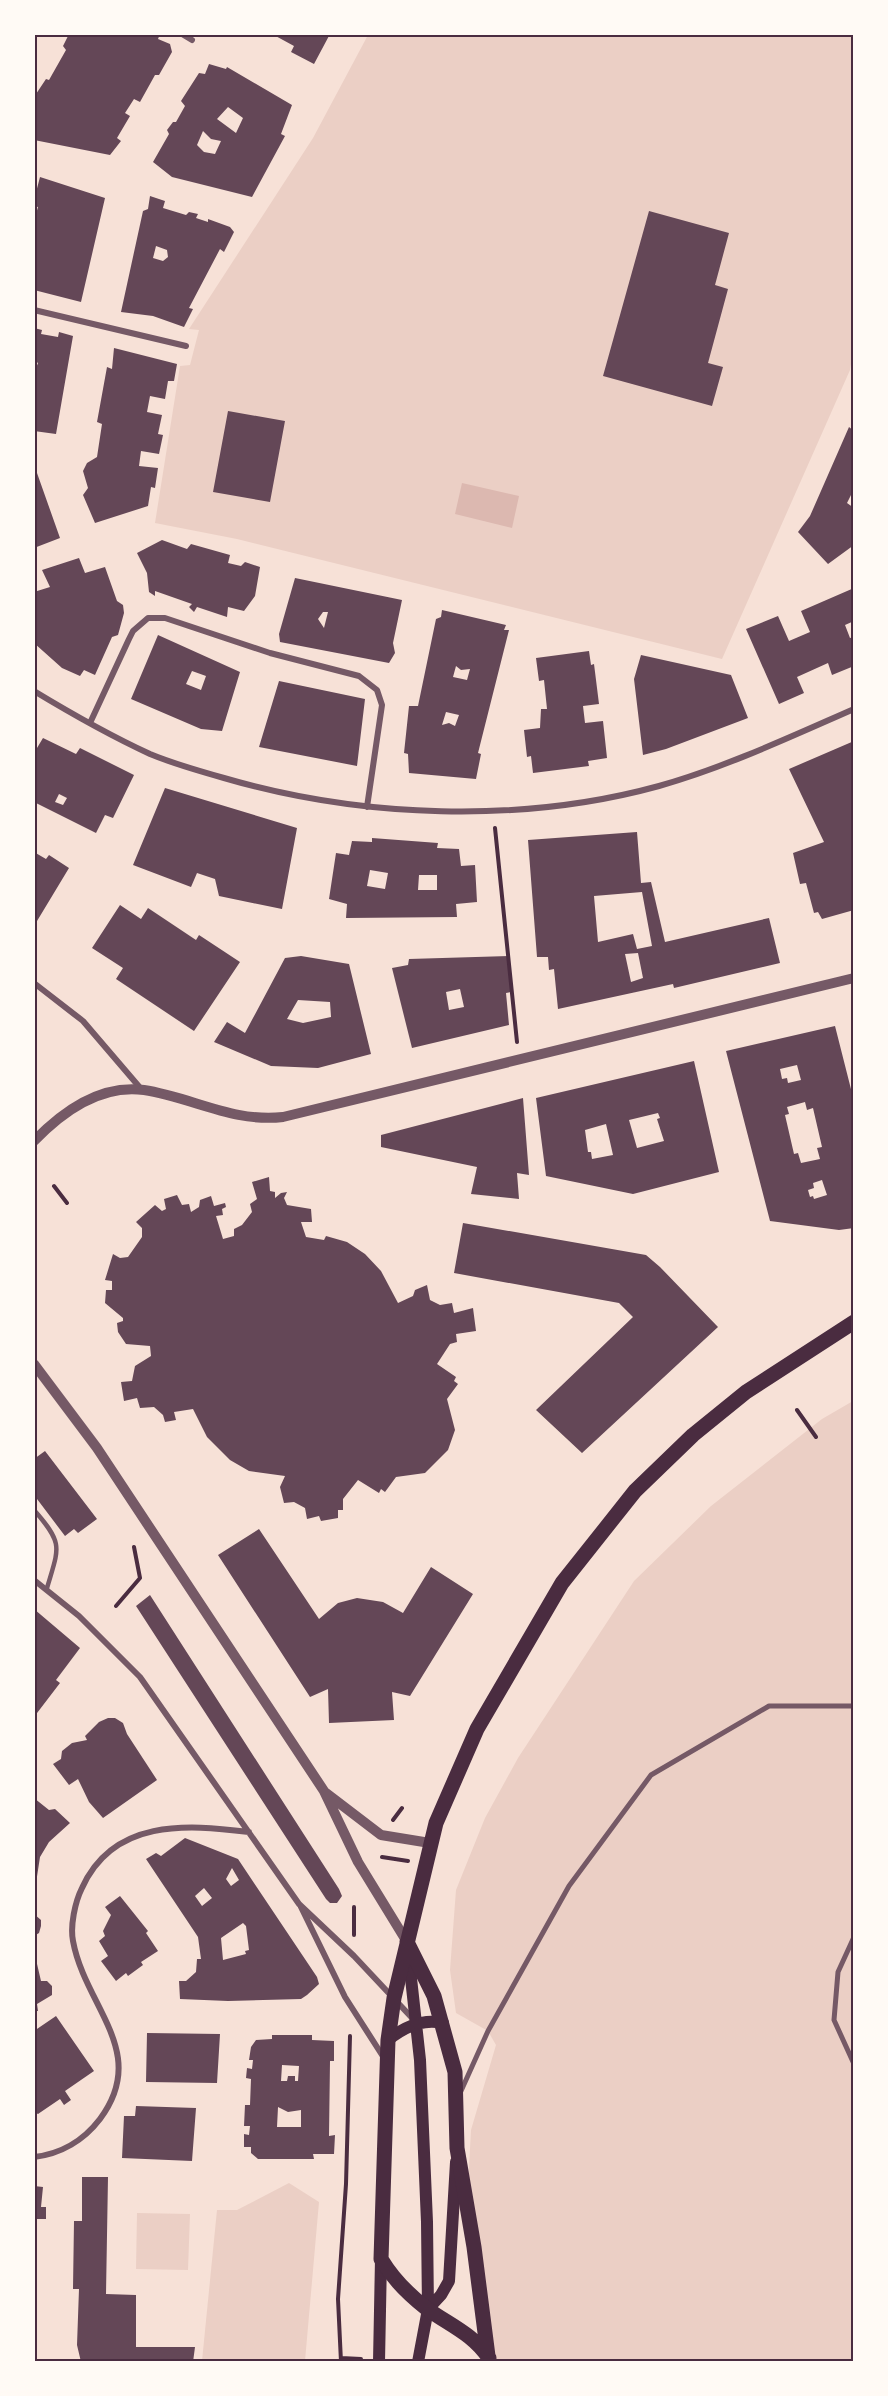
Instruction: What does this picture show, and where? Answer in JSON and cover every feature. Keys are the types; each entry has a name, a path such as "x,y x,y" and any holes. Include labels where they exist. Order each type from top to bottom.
{"main road":[{"path":"379,2361 388,2040 394,1998 430,1843 444,1802 488,1710 562,1583 610,1519 662,1464 719,1413 770,1375 854,1322"},
{"path":"407,1942 428,1982 443,2023 451,2052 458,2098 449,2281 441,2295 428,2309"},
{"path":"407,1942 417,2024 425,2143 428,2309 418,2361"},
{"path":"388,2040 417,2024 443,2023"},
{"path":"457,2148 474,2247 489,2360"},
{"path":"381,2259 395,2280 428,2309 473,2338 489,2360"}],"street":[{"path":"182,34 192,40"},
{"path":"34,310 186,346"},
{"path":"90,723 129,639 140,624 148,618 165,618 270,653 358,676 377,690 382,705 367,807"},
{"path":"34,691 90,723 152,754 208,774 268,790 367,807 411,811 494,811 609,796 656,786 711,769 854,709"},
{"path":"34,1141 59,1118 85,1101 111,1092 142,1090 212,1109 272,1119 854,978"},
{"path":"34,983 83,1021 142,1090"},
{"path":"34,1364 97,1448 324,1791 362,1869 407,1942"},
{"path":"34,1580 47,1588 91,1626 140,1677 299,1904 345,1996 387,2063"},
{"path":"458,2098 488,2031 569,1886 651,1775 769,1706 854,1706"},
{"path":"324,1791 381,1835 430,1843"},
{"path":"34,2157 48,2155 78,2142 105,2112 118,2087 120,2073 117,2046 78,1962 73,1938 78,1896 86,1878 112,1847 144,1833 208,1828 249,1832"},
{"path":"299,1904 394,1998 417,2024"},
{"path":"854,1937 838,1972 834,2020 854,2064"}],"lane":[{"path":"34,1510 55,1533 58,1551 47,1588"}],"path":[{"path":"495,828 519,1058"},
{"path":"54,1186 67,1203"},
{"path":"797,1410 816,1437"},
{"path":"116,1606 141,1578 134,1547"},
{"path":"392,1821 402,1808"},
{"path":"382,1857 393,1858"},
{"path":"349,2045 346,2184 338,2299 341,2360 365,2359"}],"shaded area":[{"path":"368,35 853,35 853,352 850,370 722,659 237,539 155,523 180,366 190,365 199,330 189,329 313,138"},
{"path":"462,483 519,496 512,528 455,514"},
{"path":"853,1401 853,2361 495,2361 467,2205 471,2130 496,2045 488,2031 456,2013 450,1970 456,1890 485,1818 518,1758 634,1581 711,1506 822,1419"},
{"path":"289,2183 319,2202 305,2361 202,2361 217,2210 237,2210"},
{"path":"137,2213 190,2214 188,2270 136,2269"}],"building":[{"path":"69,34 160,34 158,39 170,44 172,52 159,75 155,75 140,102 134,99 125,113 130,116 117,138 121,141 110,155 34,140 34,97 46,79 49,80 66,50 63,46"},
{"path":"272,34 330,34 314,64 291,52 294,46"},
{"path":"209,64 226,69 227,67 292,105 281,134 285,136 252,197 172,177 153,162 169,134 167,130 173,122 176,122 185,106 181,101 199,73 205,74","holes":["228,107 243,118 236,133 217,119","203,131 211,139 221,141 215,154 204,152 197,145"]},
{"path":"40,177 105,198 81,302 34,290 34,221 38,207 34,206 34,200"},
{"path":"150,196 165,201 163,208 186,215 189,212 198,214 196,218 208,222 208,219 230,227 234,232 224,252 220,249 189,308 193,309 184,327 153,316 121,312 143,211 148,209","holes":["156,246 167,250 168,257 163,261 153,258"]},
{"path":"649,211 729,233 715,285 728,289 708,363 723,367 712,406 603,376"},
{"path":"34,328 42,330 41,334 58,337 59,332 73,336 56,434 34,431 34,373 38,363 34,360"},
{"path":"114,348 177,364 174,381 168,381 165,399 150,396 147,412 162,415 158,434 163,435 159,454 141,451 139,466 158,468 155,488 151,487 148,506 95,523 83,495 88,488 83,471 87,463 97,457 102,424 97,422 107,367 112,369"},
{"path":"228,411 285,421 270,502 213,492"},
{"path":"849,427 854,431 854,496 851,495 847,503 854,508 854,545 828,564 798,532 810,516"},
{"path":"34,473 37,473 60,538 34,548"},
{"path":"162,540 187,549 191,544 230,555 228,563 241,566 245,562 260,567 255,596 244,611 228,607 227,617 197,607 194,612 189,607 192,604 155,591 155,596 149,592 147,573 137,553"},
{"path":"79,558 85,573 105,567 117,601 123,605 124,613 118,635 112,637 95,675 84,670 80,676 62,668 34,643 34,592 50,587 42,570"},
{"path":"295,578 402,600 393,643 395,653 389,663 280,642 279,634","holes":["323,612 328,612 324,628 318,619"]},
{"path":"854,588 854,621 845,625 850,638 854,637 854,666 832,675 828,663 797,677 804,693 779,704 746,629 778,616 789,641 810,632 801,611"},
{"path":"442,610 506,625 504,630 509,630 478,753 481,754 476,779 409,773 408,754 404,753 409,706 418,706 436,619 441,617","holes":["456,666 461,670 470,669 467,680 453,677","446,712 459,715 455,726 449,723 442,725"]},
{"path":"158,635 240,672 222,731 201,729 131,699","holes":["192,671 206,676 201,690 186,684"]},
{"path":"589,651 591,665 594,664 599,704 583,706 585,723 603,721 607,758 588,761 589,766 533,773 531,756 527,757 524,730 540,728 541,709 547,709 544,680 539,681 536,658"},
{"path":"641,655 731,675 748,718 666,749 643,755 634,679"},
{"path":"279,681 365,699 357,766 259,747"},
{"path":"43,738 76,754 80,748 134,775 113,818 105,815 96,833 34,802 34,753","holes":["59,794 67,798 63,805 55,802"]},
{"path":"854,741 854,910 822,919 818,912 814,913 806,883 800,884 793,853 824,842 789,769"},
{"path":"165,788 297,828 282,909 219,896 215,879 197,873 191,887 133,865"},
{"path":"637,832 641,883 651,882 665,942 769,918 780,963 674,988 673,984 558,1009 554,969 549,970 548,957 537,957 528,840","holes":["642,892 652,946 637,949 633,934 598,942 594,896","638,953 643,978 631,982 625,954"]},
{"path":"372,838 438,843 437,848 459,849 461,866 475,865 477,902 456,904 457,917 346,918 347,904 329,899 336,853 349,855 352,841 372,842","holes":["370,870 388,873 385,889 367,886","419,875 437,875 437,890 418,890"]},
{"path":"34,852 46,859 49,855 69,868 34,926"},
{"path":"120,905 141,919 148,908 196,940 199,935 240,962 194,1031 116,979 123,968 92,948"},
{"path":"301,956 349,964 371,1054 318,1068 271,1066 214,1042 227,1022 245,1033 285,958","holes":["298,1000 330,1002 331,1017 303,1023 287,1019"]},
{"path":"509,956 511,992 506,993 509,1025 412,1048 392,968 408,965 409,959","holes":["460,989 464,1007 449,1010 446,992"]},
{"path":"835,1026 854,1101 854,1228 839,1230 770,1221 726,1051","holes":["797,1065 801,1080 788,1083 787,1078 782,1079 780,1069","805,1102 807,1110 813,1108 822,1147 817,1148 820,1159 801,1163 798,1153 794,1154 785,1115 789,1114 787,1107","822,1180 827,1195 814,1199 813,1196 810,1197 808,1190 814,1188 813,1183"]},
{"path":"694,1061 719,1172 633,1194 546,1176 536,1098","holes":["658,1113 660,1118 657,1119 664,1141 637,1148 629,1120","606,1124 613,1155 592,1159 591,1152 588,1152 585,1130"]},
{"path":"523,1098 529,1175 517,1173 519,1199 471,1194 477,1167 381,1147 381,1135"},
{"path":"269,1177 270,1191 275,1192 275,1198 287,1192 284,1198 287,1205 311,1209 312,1222 301,1222 306,1237 324,1240 326,1236 347,1242 365,1254 381,1271 398,1303 413,1296 415,1290 427,1285 430,1300 440,1305 452,1303 454,1313 473,1308 476,1331 456,1334 457,1342 450,1344 437,1364 456,1377 454,1381 458,1384 447,1399 455,1430 448,1450 425,1473 396,1477 385,1492 381,1489 379,1493 358,1480 343,1499 343,1510 338,1510 338,1518 321,1521 319,1516 307,1519 305,1508 294,1502 284,1503 280,1487 285,1476 249,1471 230,1460 207,1437 193,1409 174,1412 176,1420 165,1422 163,1415 154,1407 140,1408 137,1398 124,1401 121,1382 132,1381 135,1366 151,1356 150,1346 126,1344 118,1332 117,1323 123,1321 123,1318 105,1303 106,1290 112,1290 112,1281 105,1280 113,1254 120,1258 128,1257 142,1237 142,1228 136,1222 155,1205 162,1211 166,1209 164,1199 177,1195 182,1205 189,1204 191,1212 199,1207 200,1200 211,1196 214,1206 225,1203 226,1207 222,1209 223,1215 216,1216 223,1239 234,1236 234,1229 242,1225 252,1212 250,1204 257,1199 252,1182"},
{"path":"463,1223 646,1255 718,1327 582,1453 536,1410 633,1317 619,1303 454,1273"},
{"path":"45,1451 97,1519 78,1533 74,1529 65,1536 34,1495 34,1459"},
{"path":"259,1529 319,1619 338,1603 357,1598 383,1602 403,1613 431,1567 473,1594 410,1696 392,1692 394,1720 329,1723 328,1689 310,1697 218,1555"},
{"path":"150,1595 339,1889 342,1896 337,1903 330,1903 326,1899 136,1606"},
{"path":"34,1609 80,1648 56,1680 60,1683 34,1717"},
{"path":"115,1718 123,1723 127,1734 157,1780 103,1818 89,1802 78,1779 69,1785 53,1764 61,1759 62,1751 72,1743 87,1740 85,1736 99,1722"},
{"path":"34,1798 49,1810 55,1809 70,1823 49,1842 40,1857 36,1883"},
{"path":"185,1838 238,1859 317,1977 319,1984 301,1999 228,2001 180,1999 179,1981 186,1981 196,1972 197,1959 201,1959 198,1937 146,1859 156,1853 161,1856","holes":["232,1868 239,1880 231,1886 226,1879","204,1888 212,1898 202,1906 195,1896","243,1923 246,1926 249,1950 245,1951 246,1954 223,1960 221,1938"]},
{"path":"120,1896 148,1931 146,1933 158,1951 141,1962 143,1965 128,1976 126,1973 116,1981 101,1961 108,1956 99,1941 105,1936 103,1931 111,1915 105,1907"},
{"path":"34,1914 41,1920 41,1926 39,1933 34,1936"},
{"path":"34,1951 41,1981 47,1981 52,1986 52,1995 37,2004 38,2011 34,2011"},
{"path":"56,2016 94,2071 65,2091 71,2100 64,2105 60,2099 38,2114 34,2112 34,2031"},
{"path":"147,2033 220,2034 217,2083 146,2082"},
{"path":"272,2035 312,2035 312,2040 334,2041 334,2061 330,2061 329,2136 335,2135 334,2154 313,2154 314,2159 258,2159 251,2153 251,2147 244,2147 244,2134 249,2135 250,2126 244,2126 245,2105 250,2105 251,2079 246,2078 247,2068 252,2069 253,2060 249,2060 251,2047 256,2040 272,2039","holes":["282,2065 299,2066 298,2081 295,2081 295,2076 288,2076 287,2081 281,2081","278,2107 288,2112 301,2110 301,2127 277,2127"]},
{"path":"136,2106 196,2108 192,2161 122,2158 124,2116 135,2116"},
{"path":"82,2177 108,2177 106,2294 136,2295 136,2347 195,2347 193,2362 81,2362 77,2345 79,2289 73,2289 74,2221 82,2221"},
{"path":"34,2186 43,2187 41,2207 46,2207 46,2219 34,2219"}]}
